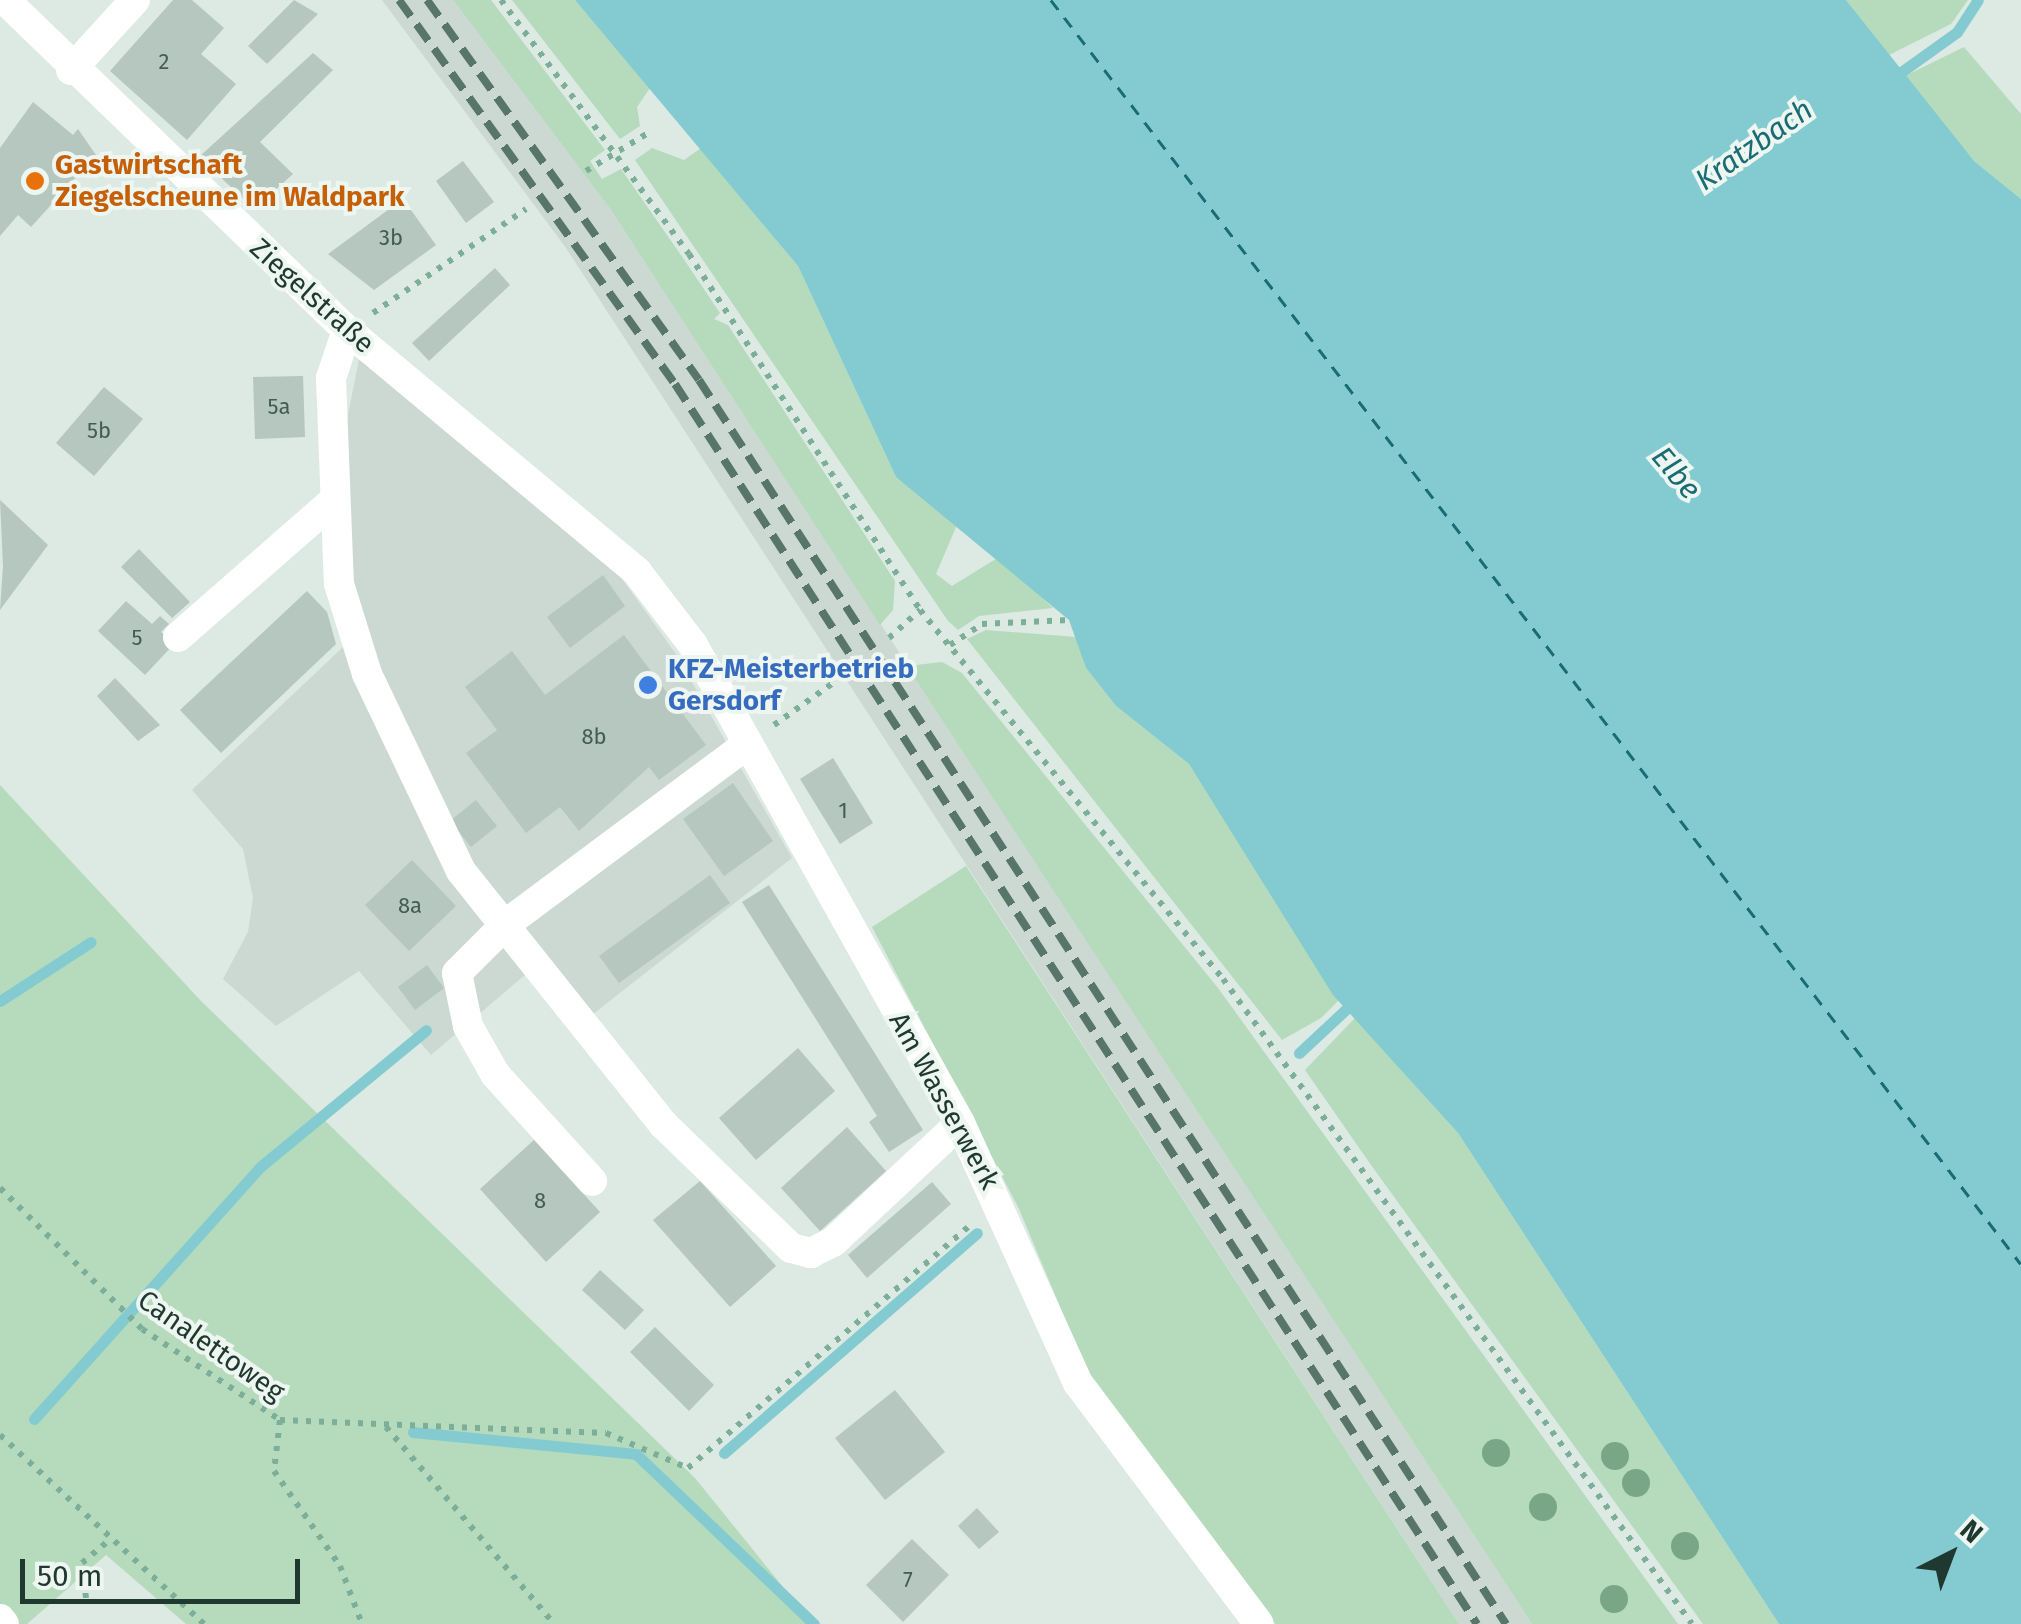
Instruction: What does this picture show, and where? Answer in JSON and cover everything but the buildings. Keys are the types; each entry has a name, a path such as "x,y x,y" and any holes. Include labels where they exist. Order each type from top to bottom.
{"street":[{"name":"Ziegelstraße","path":"5,0 72,70 346,330 637,572"},
{"path":"72,70 135,0"},
{"path":"346,330 331,378 331,503 339,584 367,674 461,871 662,1124 791,1248 811,1253 833,1242 960,1123"},
{"path":"178,637 331,503"},
{"name":"Am Wasserwerk","path":"637,572 693,645 744,746 960,1123 1005,1214 1078,1382 1259,1624"},
{"path":"592,1181 496,1074 468,1026 456,973 506,924 744,746"}],"path":[{"path":"501,0 617,154 920,610 1224,979 1692,1624"},
{"path":"586,171 648,133"},
{"path":"346,330 526,209"},
{"path":"888,638 920,610"},
{"path":"950,644 982,624 1070,620"},
{"path":"744,746 834,683"},
{"name":"Canalettoweg","path":"0,1188 111,1303 142,1329 280,1420 274,1471 340,1566 362,1624"},
{"path":"280,1420 606,1433 688,1468 974,1223 1005,1214"},
{"path":"385,1426 554,1624"},
{"path":"0,1435 108,1541 204,1624"},
{"path":"86,1598 82,1562 108,1541"}],"shaded area":[{"path":"382,0 453,0 611,210 1532,1624 1459,1624 566,248"},
{"path":"360,354 612,565 676,654 792,858 574,1029 526,974 431,1055 359,971 276,1026 223,979 248,932 253,898 243,849 192,790 361,630 332,496"}],"green space":[{"path":"453,0 491,0 605,150 590,161 602,179 621,169 683,258 720,313 714,319 728,325 895,581 893,610 880,625 611,210"},
{"path":"512,0 575,0 650,88 637,107 640,126 620,139"},
{"path":"1846,0 1968,0 1951,24 1889,55"},
{"path":"1964,47 2021,114 2021,199 1974,161 1903,77"},
{"path":"652,148 684,160 701,148 798,266 896,477 959,520 936,574 952,586 999,557 1053,608 979,616 958,630 948,621 635,160"},
{"path":"986,630 1076,637 1086,668 1116,706 1189,764 1339,1000 1321,1018 1282,1040 967,639"},
{"path":"942,662 962,673 1218,988 1678,1624 1532,1624 907,666"},
{"path":"0,785 202,1002 695,1478 813,1624 186,1624 106,1555 27,1624 0,1624"},
{"path":"966,866 1459,1624 1275,1624 1090,1378 1019,1209 872,927"},
{"path":"1355,1018 1458,1133 1779,1624 1703,1624 1371,1165 1305,1070"}],"water":[{"name":"Elbe","path":"575,0 1846,0 1974,161 2021,199 2021,1624 1779,1624 1458,1133 1333,995 1189,764 1116,706 1086,668 1069,620 896,477 798,266"}],"waterway":[{"name":"Kratzbach","path":"1890,80 1957,32 1978,0"},
{"path":"0,1001 91,942"},
{"path":"1299,1053 1358,998"},
{"path":"34,1419 260,1167 426,1030"},
{"path":"724,1453 977,1233"},
{"path":"413,1432 636,1454 814,1624"}],"ferry route":[{"path":"1051,0 2021,1264"}],"railway":[{"path":"399,0 675,384 1477,1624"},
{"path":"427,0 699,380 1506,1624"}],"place":[{"name":"Gastwirtschaft Ziegelscheune im Waldpark","path":"35,181"},
{"name":"KFZ-Meisterbetrieb Gersdorf","path":"648,685"}]}
